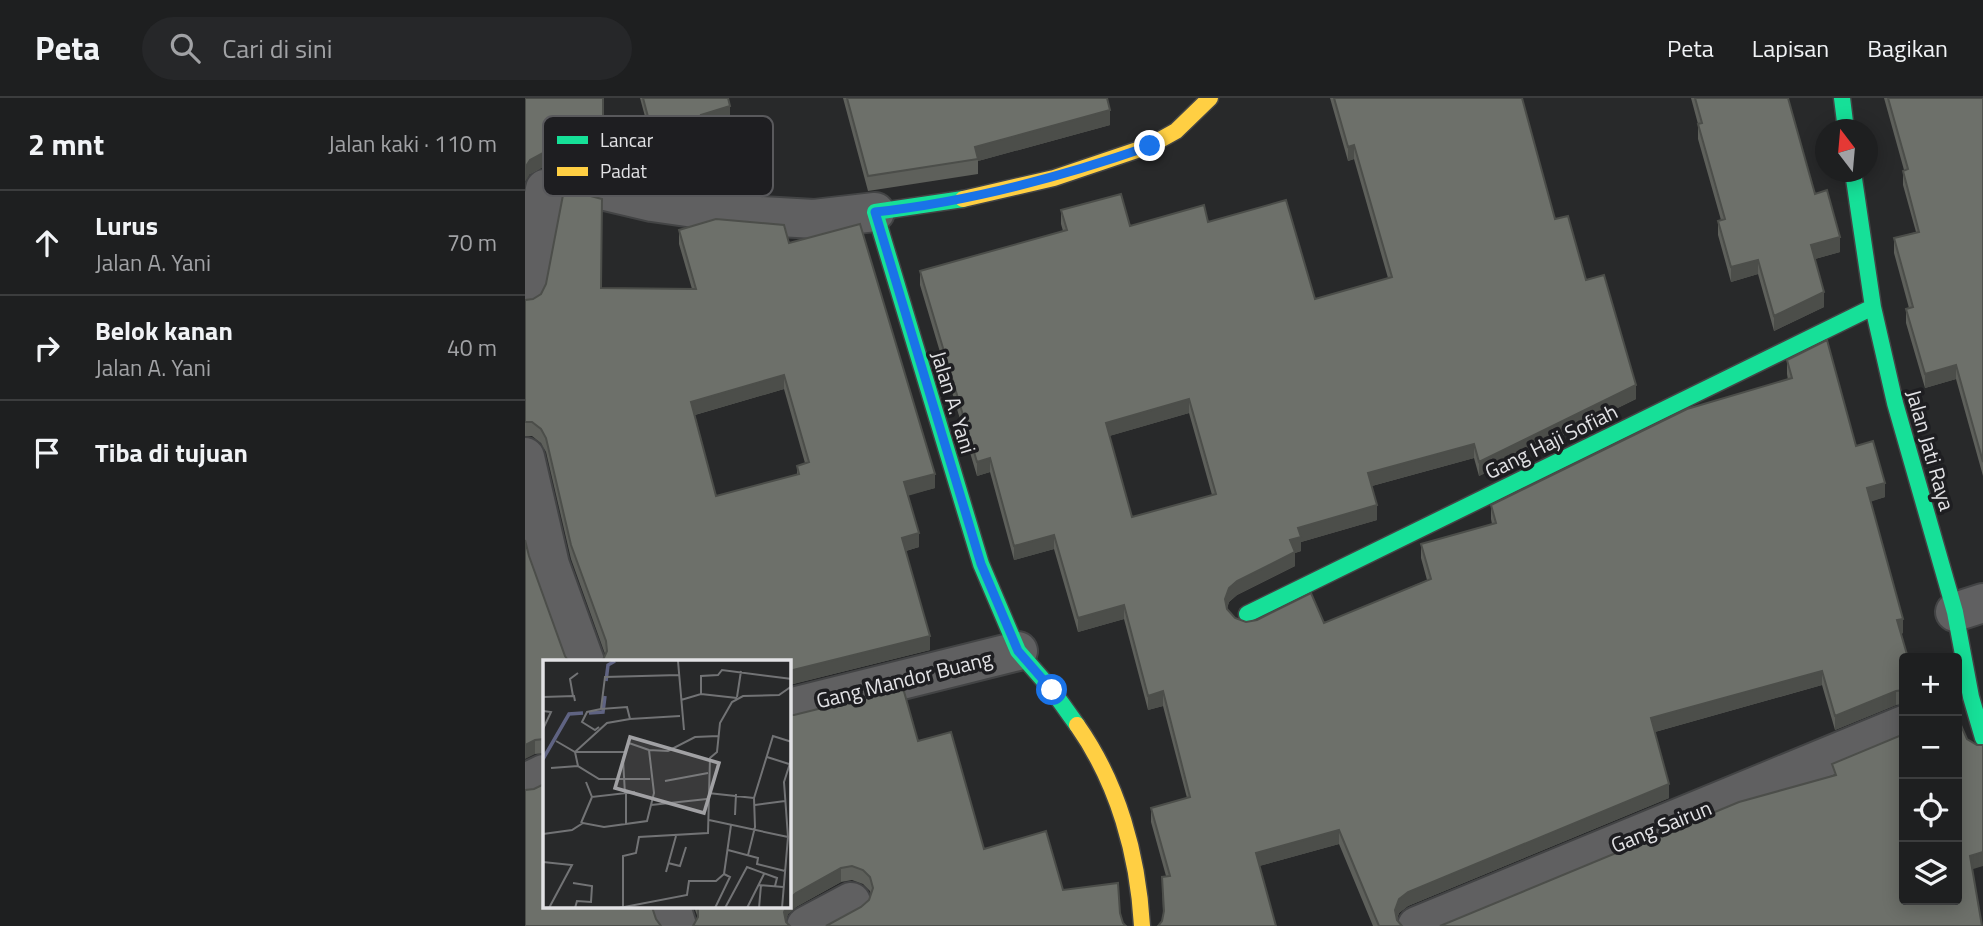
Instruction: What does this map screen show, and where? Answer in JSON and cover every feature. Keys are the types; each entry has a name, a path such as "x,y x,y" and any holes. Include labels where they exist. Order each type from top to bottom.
{"street":[{"path":"627,196 744,215 814,219 937,204 1031,183 1150,146 1172,134 1210,98"},
{"path":"1842,98 1845,119"},
{"name":"Jalan Jati Raya","path":"1854,182 1873,307 1895,403 1969,608 1964,700 1983,738"},
{"path":"525,293 544,196"},
{"name":"Jalan A. Yani","path":"875,212 981,564 1018,651 1052,690 1086,738 1117,800 1135,864 1142,926"},
{"name":"Gang Haji Sofiah","path":"1247,614 1873,307"},
{"path":"525,457 551,565 584,660"},
{"name":"Gang Mandor Buang","path":"791,708 1018,651"},
{"name":"Gang Sairun","path":"1417,926 1899,727"},
{"path":"525,783 543,774"},
{"path":"806,926 851,902"},
{"path":"671,908 677,926"}],"building":[{"path":"525,98 603,98 603,116 543,116 543,153 530,160 525,168"},
{"path":"643,98 728,98 730,106 701,116 648,116"},
{"path":"847,98 1107,98 1110,110 975,147 978,159 868,176"},
{"path":"1334,98 1522,98 1555,219 1568,216 1586,280 1604,275 1636,385 1479,462 1474,444 1368,473 1377,505 1298,528 1301,537 1290,540 1295,552 1237,581 1229,588 1225,599 1227,609 1235,618 1246,622 1257,620 1311,593 1324,623 1431,579 1421,544 1496,523 1491,505 1687,409 1792,378 1787,360 1827,340 1856,446 1873,441 1885,483 1867,488 1903,619 1897,620 1907,653 1899,653 1899,691 1835,716 1822,671 1651,718 1669,784 1408,892 1399,899 1395,910 1397,920 1402,926 1379,926 1339,830 1256,853 1276,926 1158,926 1164,911 1162,877 1170,876 1151,808 1190,797 1163,691 1148,696 1124,605 1078,618 1054,535 1014,546 990,458 977,462 920,271 1067,230 1061,210 1121,194 1130,226 1204,205 1208,222 1286,200 1315,299 1392,277 1354,145 1348,147","holes":["1189,399 1216,494 1132,517 1106,423"]},
{"path":"1695,98 1788,98 1815,194 1827,190 1840,237 1811,245 1824,292 1774,316 1758,260 1731,267 1718,221 1725,219 1698,124 1702,123"},
{"path":"1888,98 1983,98 1983,462 1956,365 1925,374 1906,309 1913,307 1894,238 1919,232 1903,171 1908,169"},
{"path":"563,196 590,196 602,199 601,288 696,289 679,230 716,219 784,225 789,243 860,224 935,474 904,482 919,533 902,538 930,636 791,671 791,660 603,660 607,651 606,641 571,545 546,438 541,429 532,422 525,422 525,300 541,294 546,284","holes":["784,375 809,462 797,466 799,474 716,496 691,402"]},
{"path":"525,540 568,660 543,660 543,739 525,745"},
{"path":"903,688 918,741 951,732 984,849 1046,831 1063,890 1118,883 1120,913 1126,926 826,926 861,907 869,900 873,888 870,877 863,870 852,866 841,868 791,897 791,715"},
{"path":"1962,728 1967,739 1977,745 1983,745 1983,852 1970,856 1982,926 1440,926 1739,802 1836,775 1832,764 1899,736 1899,905 1962,905"},
{"path":"543,784 543,908 652,908 661,926 525,926 525,790"},
{"path":"698,908 786,908 786,922 790,926 693,926 698,917"}],"traffic: fast":[{"path":"1842,98 1845,119"},
{"path":"1854,182 1873,307 1895,403 1955,612 1971,697 1983,738"},
{"path":"963,199 875,212 981,564 1018,651 1052,690 1077,725"},
{"path":"1247,614 1873,307"}],"traffic: slow":[{"path":"963,199 1054,178 1149,146 1176,131 1210,98"},
{"path":"1077,725 1115,795 1136,873 1142,926"}],"route":[{"path":"1052,690 1018,651 981,564 875,212 923,207 1031,183 1150,146"}]}
